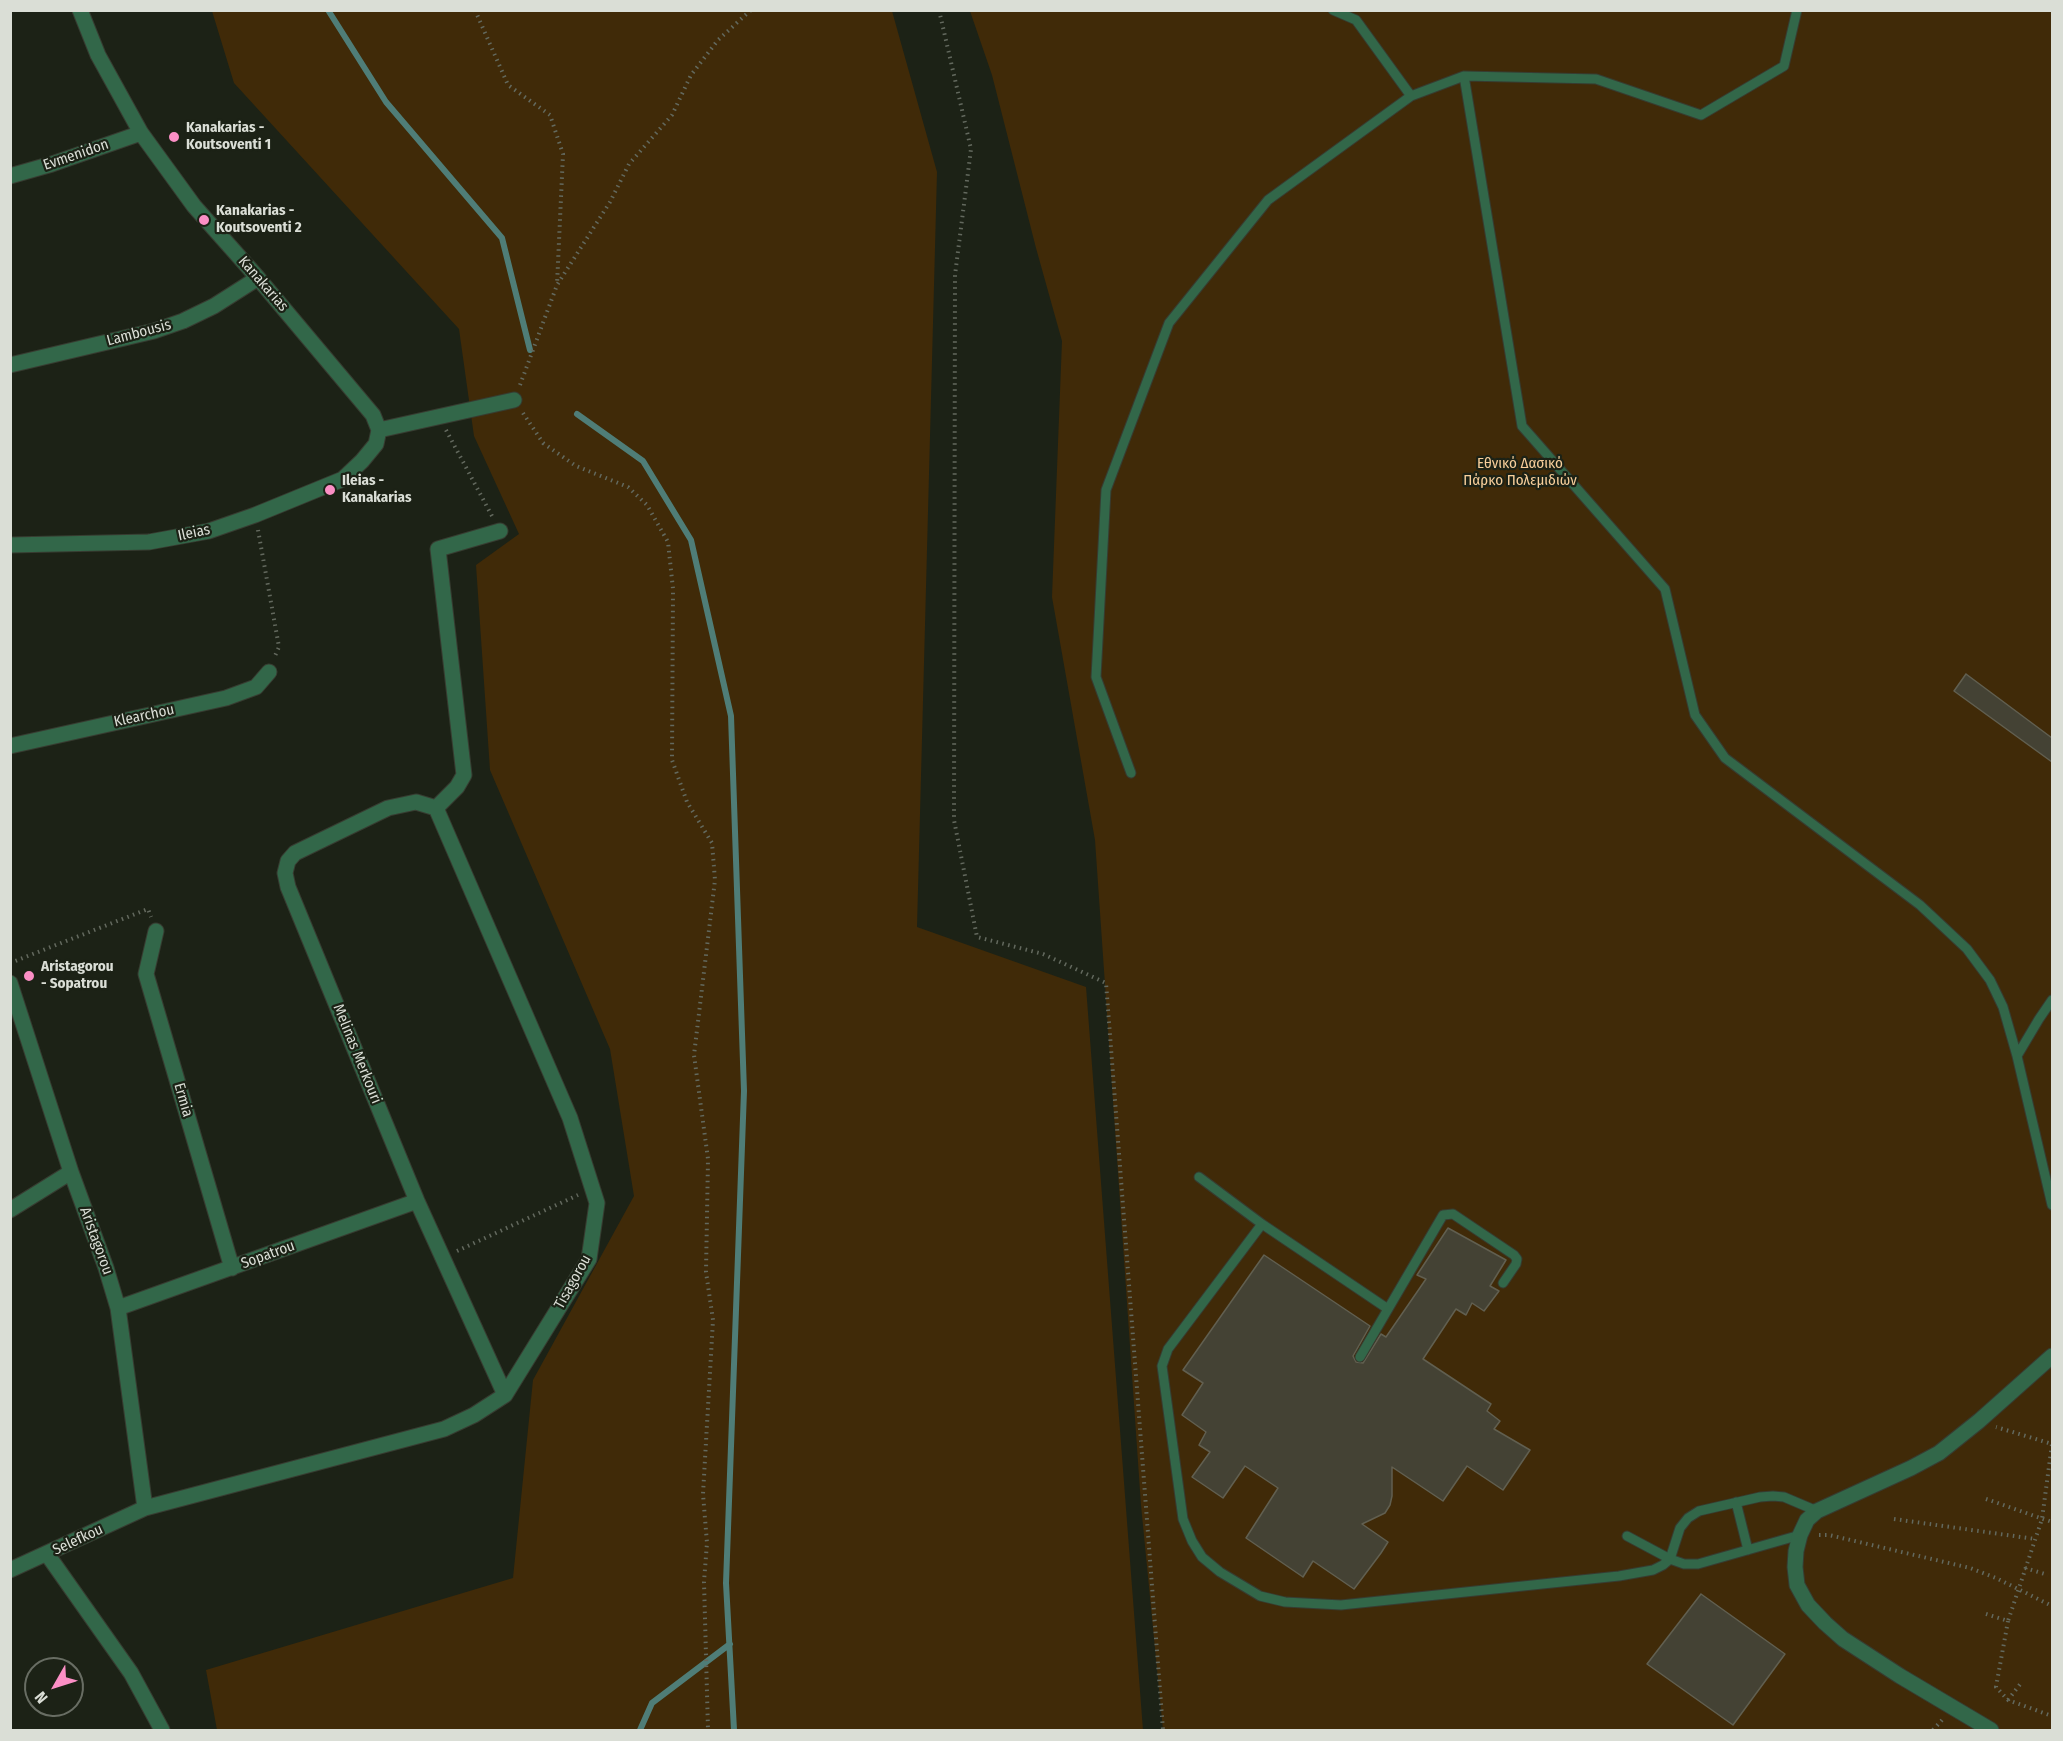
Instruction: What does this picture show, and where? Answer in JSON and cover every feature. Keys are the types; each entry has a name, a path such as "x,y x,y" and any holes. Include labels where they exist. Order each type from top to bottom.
{"street":[{"name":"Kanakarias","path":"80,10 98,55 141,133 194,206 373,415 379,430"},
{"name":"Evmenidon","path":"10,176 141,133"},
{"name":"Lambousis","path":"10,365 154,331 183,321 214,306 258,278"},
{"path":"379,430 514,400"},
{"name":"Ileias","path":"10,545 149,542 209,531 343,479 376,444 379,430"},
{"path":"436,808 457,788 464,775 438,549 500,531"},
{"name":"Klearchou","path":"10,746 226,698 256,687 269,672"},
{"name":"Melinas Merkouri","path":"436,808 416,802 388,808 295,853 288,861 285,873 288,887 417,1201 505,1395"},
{"name":"Tisagorou","path":"145,1508 444,1429 474,1415 505,1395 589,1258 597,1203 570,1118 436,808"},
{"name":"Ermia","path":"156,931 146,974 232,1268"},
{"name":"Aristagorou","path":"10,983 118,1308 145,1508"},
{"path":"10,1210 71,1172"},
{"name":"Sopatrou","path":"118,1308 417,1201"},
{"path":"1991,1731 1843,1639 1825,1623 1808,1605 1797,1585 1795,1566 1800,1535 1807,1521 1817,1511 1939,1453 2052,1356"},
{"name":"Selefkou","path":"10,1570 145,1508"},
{"path":"47,1554 131,1673 162,1731"}],"lane":[{"path":"1333,10 1356,20 1412,96"},
{"path":"1131,773 1096,677 1106,490 1169,322 1268,200 1412,96 1464,76 1596,79 1701,115 1784,66 1797,10"},
{"path":"1464,76 1522,426 1665,589 1695,715 1725,758 1920,905 1967,949 1990,980 2003,1007 2017,1056 2052,1205"},
{"path":"2017,1056 2052,1000"},
{"path":"1199,1177 1262,1224 1388,1309"},
{"path":"1360,1357 1443,1215 1453,1214 1514,1255 1517,1259 1516,1264 1503,1284"},
{"path":"1262,1224 1168,1349 1162,1366 1183,1519 1192,1541 1202,1557 1220,1572 1260,1596 1285,1602 1324,1606 1619,1576 1653,1570 1670,1559 1680,1528 1688,1518 1699,1511 1760,1497 1784,1497 1817,1511"},
{"path":"1736,1502 1748,1550"},
{"path":"1628,1536 1670,1559 1683,1564 1698,1564 1800,1535"}],"path":[{"path":"475,10 508,86 550,115 563,154 557,285"},
{"path":"708,1731 704,1582 707,1543 703,1494 713,1320 706,1272 708,1159 694,1055 715,880 712,843 687,802 672,760 673,589 668,542 647,505 628,487 576,466 543,443 514,400 557,285 610,202 629,164 672,115 691,75 718,40 752,10"},
{"path":"939,10 971,149 955,275 954,820 977,937 1043,954 1106,983 1163,1731"},
{"path":"443,423 500,531"},
{"path":"255,514 279,647 269,672"},
{"path":"10,963 148,909 156,931"},
{"path":"442,1258 592,1188"},
{"path":"1979,1421 2052,1444 2042,1519 2008,1621 1996,1687 2008,1700 2052,1716"},
{"path":"1986,1499 2052,1522"},
{"path":"1894,1519 2035,1539"},
{"path":"1800,1535 1829,1535 1970,1568 1996,1578 2052,1606"},
{"path":"2025,1569 2048,1575"},
{"path":"1986,1614 2008,1621"},
{"path":"2008,1700 2021,1683"}],"green space":[{"path":"212,11 892,11 937,172 917,927 1086,987 1143,1730 217,1730 206,1670 513,1578 533,1380 634,1196 610,1049 490,770 476,565 519,534 474,436 459,329 234,83"},
{"name":"Εθνικό Δασικό Πάρκο Πολεμιδιών","path":"970,11 2052,11 2052,1730 1163,1730 1141,1505 1095,840 1052,597 1062,341 992,75"}],"building":[{"path":"1966,674 2052,738 2052,762 1954,691"},
{"path":"1448,1228 1506,1260 1490,1286 1499,1291 1484,1311 1472,1303 1466,1315 1456,1309 1423,1359 1491,1404 1487,1411 1500,1421 1494,1429 1530,1450 1503,1490 1467,1466 1443,1501 1392,1467 1390,1505 1385,1513 1362,1524 1388,1542 1354,1589 1313,1561 1303,1577 1246,1538 1278,1488 1245,1466 1223,1498 1192,1477 1210,1452 1199,1445 1206,1432 1182,1415 1203,1383 1183,1370 1264,1255 1370,1326 1353,1356 1356,1362 1363,1363 1381,1334 1386,1337 1426,1279 1417,1275"},
{"path":"1701,1594 1785,1654 1733,1725 1647,1664"}],"waterway":[{"path":"328,10 386,102 502,238 530,350"},
{"path":"577,414 643,461 691,540 731,716 744,1091 726,1583 734,1730"},
{"path":"640,1730 652,1703 730,1644"}],"place":[{"name":"Kanakarias - Koutsoventi 1","path":"174,137"},
{"name":"Kanakarias - Koutsoventi 2","path":"204,220"},
{"name":"Ileias - Kanakarias","path":"330,490"},
{"name":"Aristagorou - Sopatrou","path":"29,976"}]}
